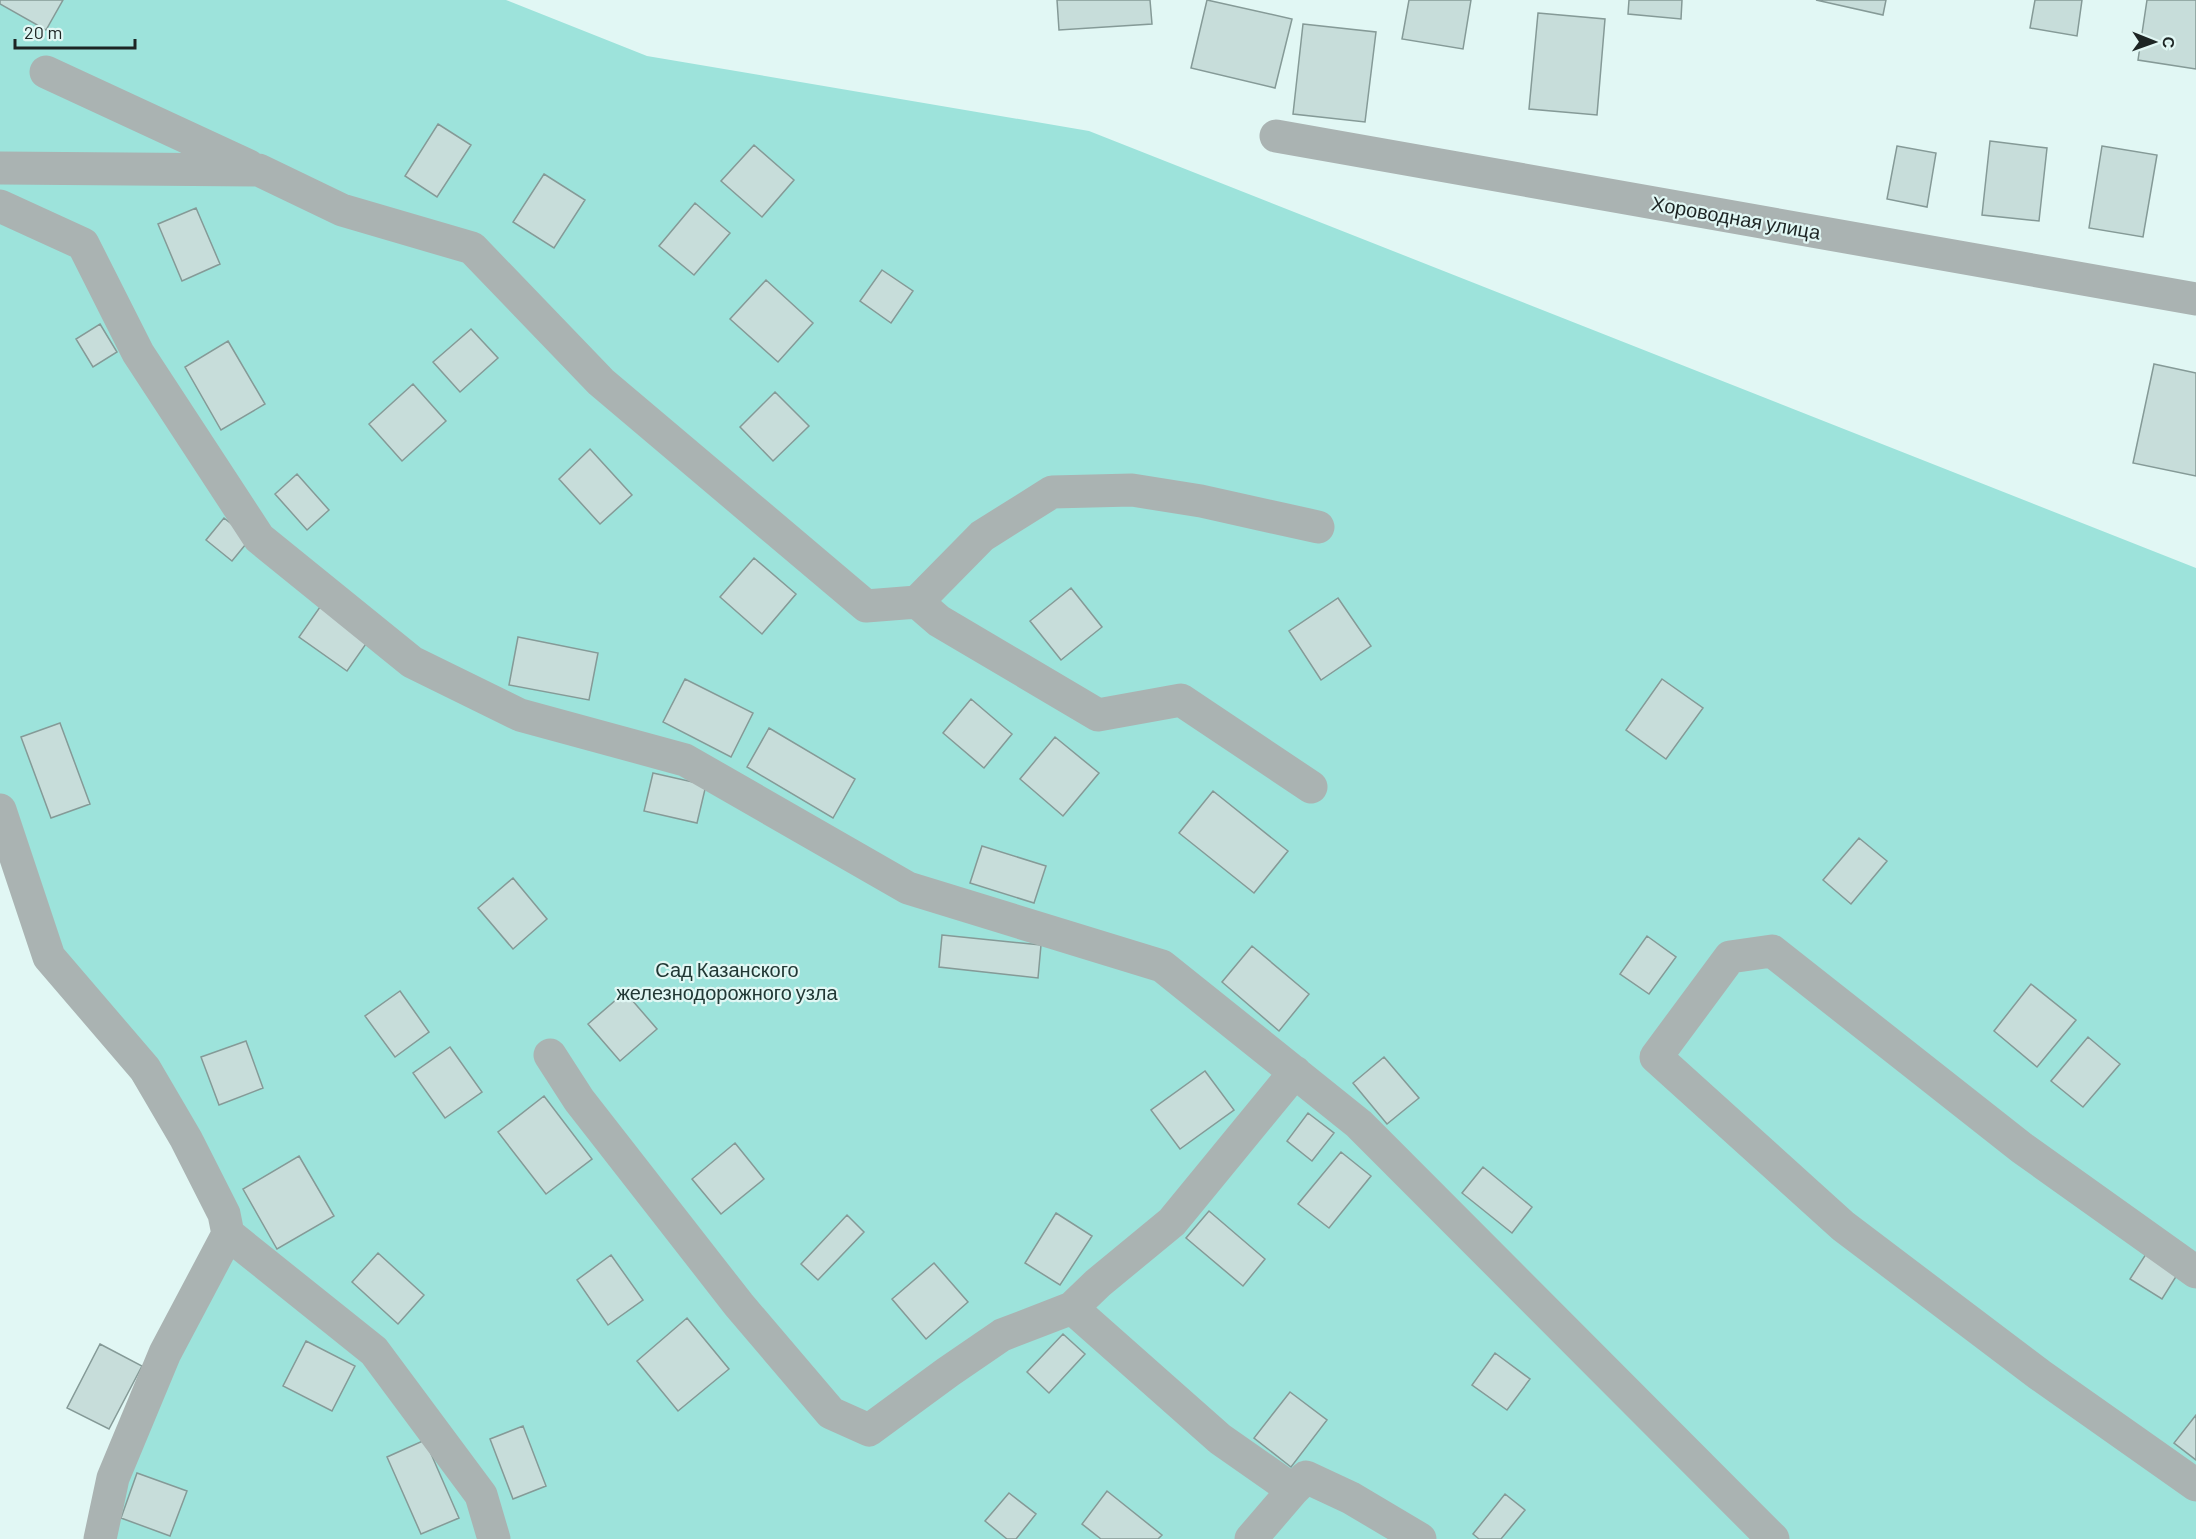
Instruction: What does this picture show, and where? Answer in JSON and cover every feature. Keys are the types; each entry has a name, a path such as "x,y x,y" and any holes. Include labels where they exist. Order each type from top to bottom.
{"street":[{"path":"46,72 342,210 472,248 601,382 866,606 917,602 982,536 1052,492 1132,490 1201,501 1317,527"},
{"name":"Хороводная улица","path":"1276,136 2196,299"},
{"path":"0,168 259,170"},
{"path":"0,206 83,244 138,353 259,538 412,662 520,715 685,760 908,888 1162,966 1359,1124 1773,1539"},
{"path":"917,602 939,621 1098,715 1182,700 1311,787"},
{"path":"0,810 50,957 145,1069 186,1139 224,1214 228,1234 165,1353 113,1478 100,1539"},
{"path":"2196,1272 2022,1148 1772,951 1730,957 1656,1058 1843,1226 2040,1375 2196,1485"},
{"path":"550,1055 579,1100 738,1305 831,1413 869,1430 1002,1335 1072,1308 1172,1222 1295,1072"},
{"path":"228,1234 374,1351 481,1495 494,1539"},
{"path":"1072,1308 1220,1439 1293,1490"},
{"path":"1251,1539 1306,1477 1351,1498 1420,1539"}],"green space":[{"name":"Сад Казанского железнодорожного узла","path":"0,0 506,0 647,56 1089,131 2196,568 2196,1539 85,1539 224,1214 49,957 0,810"}],"building":[{"path":"0,0 63,0 46,30 0,4"},
{"path":"1057,0 1150,0 1152,24 1059,30"},
{"path":"1207,0 1292,19 1275,88 1191,68"},
{"path":"1409,0 1471,0 1463,49 1402,39"},
{"path":"1629,0 1682,0 1681,19 1628,14"},
{"path":"1816,0 1886,0 1883,15"},
{"path":"2035,0 2082,0 2077,36 2030,28"},
{"path":"2147,0 2196,0 2196,69 2138,60"},
{"path":"1538,13 1605,19 1597,115 1529,109"},
{"path":"1303,24 1376,32 1365,122 1293,114"},
{"path":"438,124 471,145 437,197 405,176"},
{"path":"1990,141 2047,148 2039,221 1982,215"},
{"path":"754,145 794,180 762,217 721,181"},
{"path":"1897,146 1936,153 1927,207 1887,199"},
{"path":"2102,146 2157,155 2143,237 2089,228"},
{"path":"544,174 585,200 554,248 513,222"},
{"path":"695,203 730,233 694,275 659,246"},
{"path":"196,208 220,264 182,281 158,224"},
{"path":"882,270 913,291 891,323 860,301"},
{"path":"766,280 813,323 778,362 730,319"},
{"path":"100,324 117,352 93,367 76,339"},
{"path":"471,329 498,358 460,392 433,362"},
{"path":"228,341 265,404 221,430 185,367"},
{"path":"2154,364 2196,373 2196,476 2133,463"},
{"path":"413,384 446,421 402,461 369,424"},
{"path":"775,392 809,426 773,461 740,427"},
{"path":"590,449 632,495 600,524 559,479"},
{"path":"297,474 329,510 307,530 275,494"},
{"path":"224,518 250,539 232,561 206,540"},
{"path":"754,558 796,594 762,634 720,597"},
{"path":"1071,588 1102,627 1061,660 1030,621"},
{"path":"1338,598 1371,646 1321,680 1289,631"},
{"path":"320,607 368,641 347,671 299,637"},
{"path":"518,637 598,653 589,700 509,685"},
{"path":"685,679 753,713 731,757 663,722"},
{"path":"1662,679 1703,708 1666,759 1626,730"},
{"path":"971,699 1012,734 984,768 943,733"},
{"path":"60,723 90,804 51,818 21,737"},
{"path":"769,728 855,779 833,818 747,767"},
{"path":"1055,737 1099,773 1063,816 1020,779"},
{"path":"653,773 706,785 697,823 644,811"},
{"path":"1213,791 1288,851 1254,893 1179,833"},
{"path":"1859,838 1887,861 1851,904 1823,880"},
{"path":"982,846 1046,866 1034,903 970,883"},
{"path":"513,878 547,919 513,949 478,908"},
{"path":"942,935 1041,945 1038,978 939,967"},
{"path":"1647,936 1676,957 1649,994 1620,974"},
{"path":"1252,946 1309,994 1279,1031 1222,982"},
{"path":"2031,984 2076,1020 2037,1067 1994,1031"},
{"path":"400,991 429,1032 395,1057 365,1016"},
{"path":"625,992 657,1029 620,1061 588,1024"},
{"path":"2088,1037 2120,1064 2083,1107 2051,1081"},
{"path":"246,1041 263,1088 219,1105 201,1057"},
{"path":"450,1047 482,1092 445,1118 413,1073"},
{"path":"1384,1057 1419,1098 1387,1124 1353,1083"},
{"path":"1205,1071 1234,1110 1180,1149 1151,1110"},
{"path":"544,1096 592,1159 546,1194 498,1132"},
{"path":"1308,1113 1334,1133 1312,1161 1287,1141"},
{"path":"735,1143 764,1179 721,1214 692,1179"},
{"path":"1341,1152 1371,1176 1329,1228 1298,1204"},
{"path":"299,1156 334,1216 277,1249 243,1189"},
{"path":"1483,1167 1532,1207 1512,1233 1462,1193"},
{"path":"1209,1211 1265,1259 1243,1286 1186,1238"},
{"path":"1056,1213 1092,1236 1060,1285 1025,1263"},
{"path":"847,1215 864,1232 818,1280 801,1264"},
{"path":"378,1253 424,1295 398,1324 352,1282"},
{"path":"2146,1254 2177,1275 2162,1299 2130,1279"},
{"path":"611,1255 643,1300 608,1325 577,1280"},
{"path":"934,1263 968,1302 926,1339 892,1299"},
{"path":"687,1318 729,1369 678,1411 637,1361"},
{"path":"1063,1334 1085,1354 1049,1393 1027,1372"},
{"path":"306,1341 355,1366 332,1411 283,1386"},
{"path":"100,1344 142,1366 109,1429 67,1408"},
{"path":"1495,1353 1530,1379 1507,1410 1472,1385"},
{"path":"1290,1392 1327,1420 1291,1467 1254,1438"},
{"path":"2196,1415 2196,1460 2174,1443"},
{"path":"523,1426 546,1486 513,1499 490,1439"},
{"path":"425,1440 459,1518 421,1534 387,1457"},
{"path":"137,1473 187,1491 170,1536 121,1518"},
{"path":"1107,1491 1162,1535 1158,1539 1101,1539 1082,1524"},
{"path":"1009,1493 1036,1514 1016,1539 1007,1539 985,1521"},
{"path":"1505,1494 1525,1510 1501,1539 1479,1539 1473,1534"}]}
